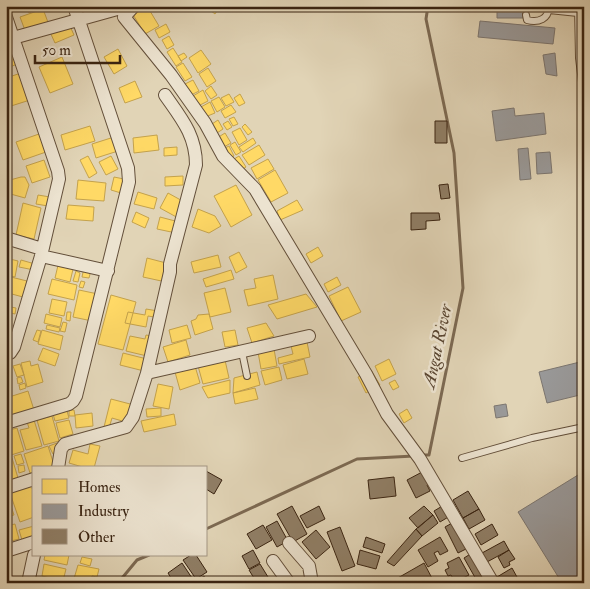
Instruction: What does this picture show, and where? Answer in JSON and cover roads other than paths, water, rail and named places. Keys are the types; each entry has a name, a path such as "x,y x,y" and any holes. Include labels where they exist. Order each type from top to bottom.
{"street":[{"path":"6,423 73,401 76,396 129,182 130,173 74,6"},
{"path":"13,38 128,6"},
{"path":"134,6 124,17 172,75 205,123 223,156 255,189 366,374 387,414 420,459 493,583"},
{"path":"6,354 10,353 14,347 42,252 59,180 58,171 7,22"},
{"path":"57,466 61,449 65,444 126,427 133,416 147,373 170,272 170,264 196,165 196,157 189,130 165,94"},
{"path":"6,238 42,252 108,271"},
{"path":"147,373 309,336"},
{"path":"6,488 32,480"},
{"path":"6,551 32,543"},
{"path":"289,543 310,566 312,583"},
{"path":"28,583 34,556"},
{"path":"273,561 290,583"}],"lane":[{"path":"526,16 528,20 538,21 546,17 549,8 578,10 579,58 584,98"},
{"path":"242,352 247,376"},
{"path":"462,458 532,438 584,427"}],"waterway":[{"name":"Angat River","path":"423,455 429,455 463,288 454,153 426,19 428,6"},
{"name":"Angat River","path":"208,528 357,459 414,456"},
{"name":"Angat River","path":"118,583 137,560 147,556"}]}
